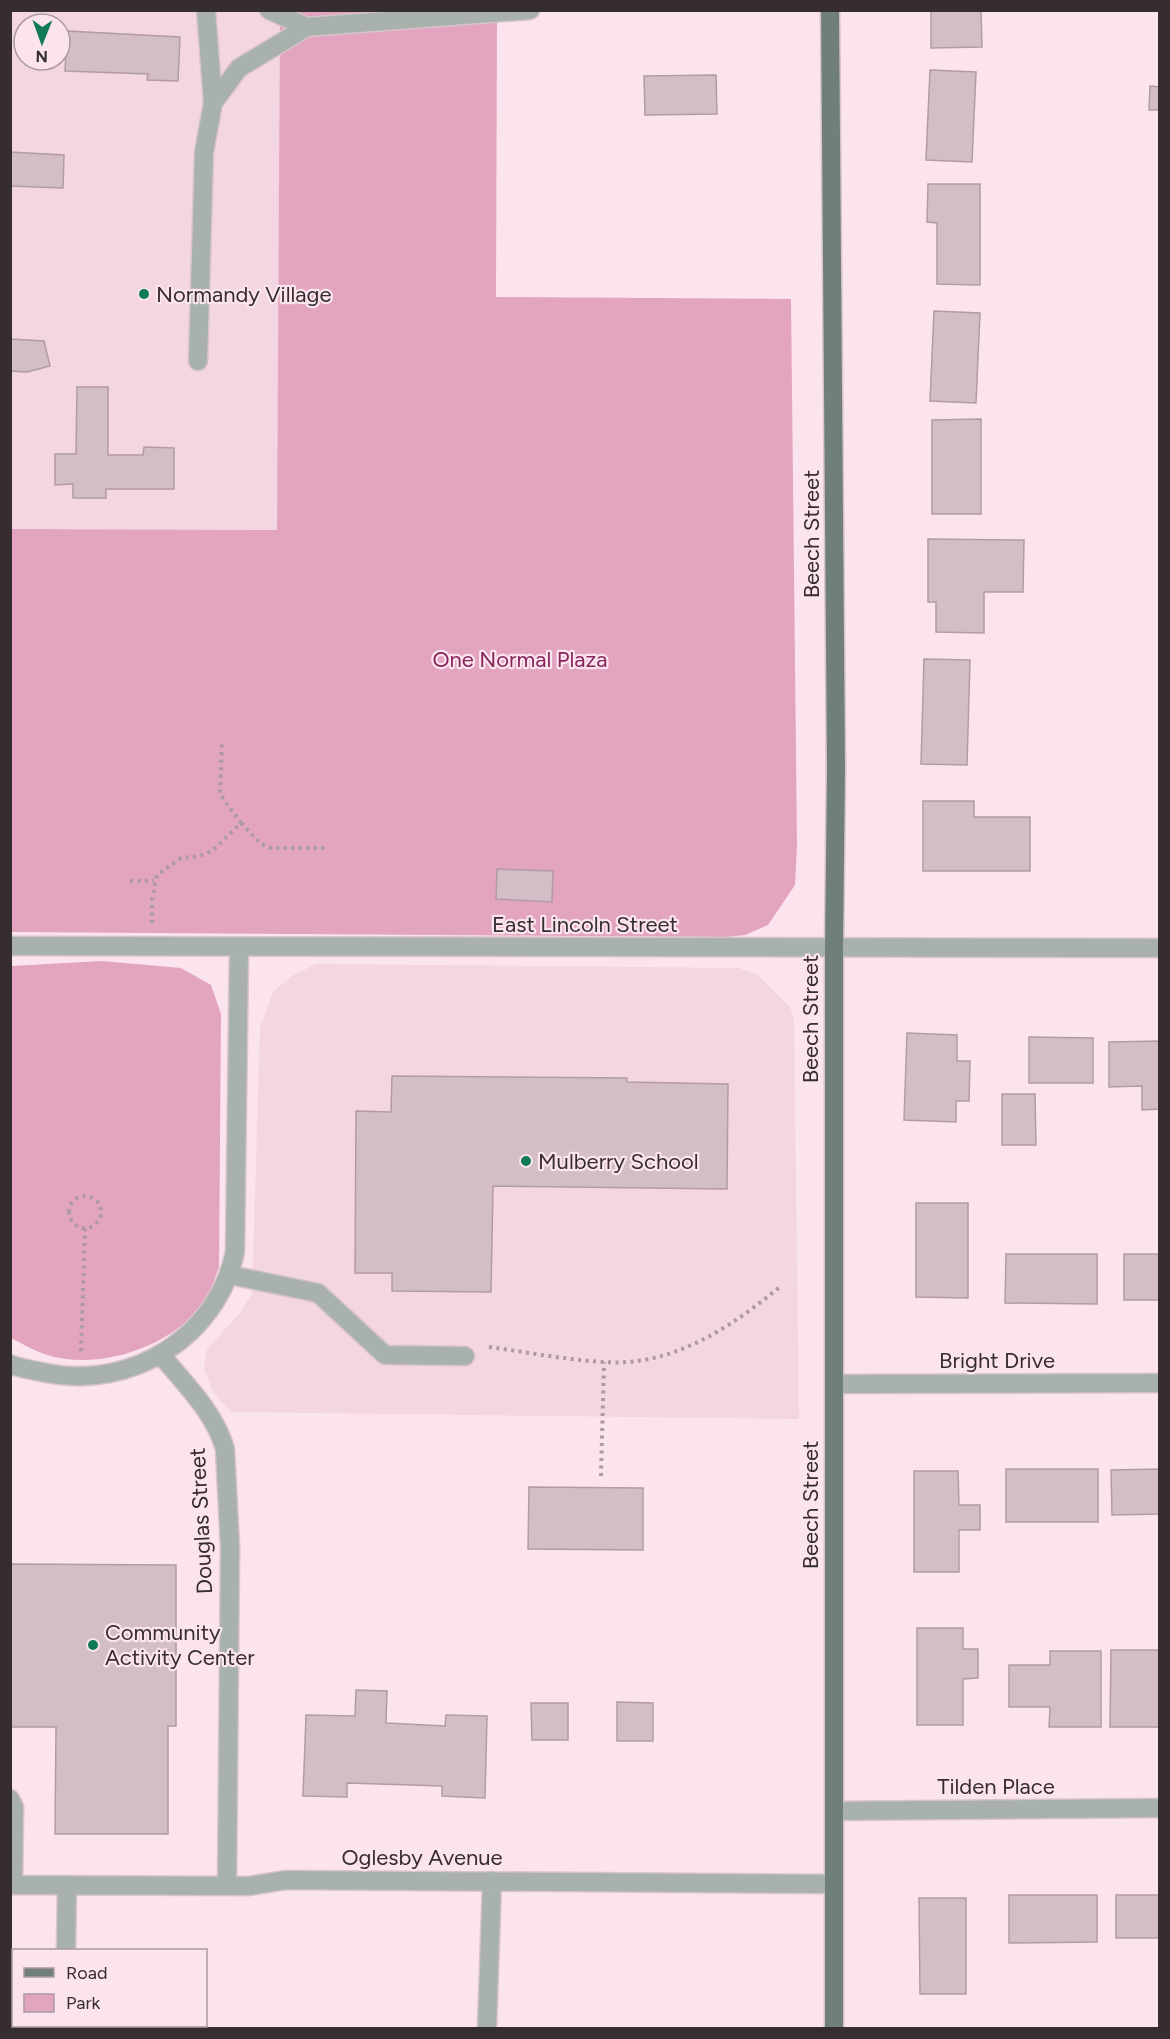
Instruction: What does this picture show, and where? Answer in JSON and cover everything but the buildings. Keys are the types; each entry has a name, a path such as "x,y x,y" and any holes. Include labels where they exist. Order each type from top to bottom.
{"main road":[{"name":"Beech Street","path":"830,10 837,768 834,949 834,2028"}],"street":[{"path":"198,361 204,152 213,103 206,10"},
{"path":"269,10 307,27"},
{"path":"213,103 239,68 307,27 530,10"},
{"name":"East Lincoln Street","path":"10,946 1160,948"},
{"path":"10,1364 56,1375 106,1374 161,1355 194,1330 222,1293 230,1275 235,1252 239,948"},
{"path":"230,1275 318,1293 385,1355 465,1356"},
{"name":"Douglas Street","path":"161,1355 207,1411 222,1438 225,1449 230,1546 227,1886"},
{"name":"Bright Drive","path":"834,1384 1160,1383"},
{"path":"10,1799 14,1807 12,1885"},
{"name":"Tilden Place","path":"834,1811 1160,1808"},
{"name":"Oglesby Avenue","path":"12,1885 249,1886 286,1880 834,1884"},
{"path":"487,2028 492,1881"},
{"path":"66,1949 67,1886"}],"path":[{"path":"222,740 220,794 241,823 261,844 271,848 329,848"},
{"path":"153,947 154,881 166,866 181,858 199,856 212,851 241,823"},
{"path":"130,881 154,881"},
{"path":"86,1196 96,1200 101,1210 99,1220 85,1228 75,1225 68,1212 72,1202 86,1196"},
{"path":"80,1376 85,1228"},
{"path":"465,1356 481,1346 604,1362 638,1361 682,1350 746,1315 782,1286"},
{"path":"601,1476 604,1362"}],"shaded area":[{"name":"Normandy Village","path":"11,11 280,11 277,530 11,529"},
{"name":"Mulberry School","path":"316,964 739,968 758,975 790,1007 794,1020 799,1419 231,1412 213,1392 204,1368 207,1349 239,1314 252,1294 260,1028 273,992 292,976"}],"green space":[{"name":"One Normal Plaza","path":"280,11 497,11 496,297 791,299 797,845 795,885 768,925 745,935 726,937 11,932 11,529 277,530"},
{"path":"102,961 181,968 211,985 221,1014 219,1267 203,1305 171,1333 151,1344 108,1358 65,1359 44,1354 11,1338 11,966"}],"place":[{"name":"Normandy Village","path":"144,294"},
{"name":"Mulberry School","path":"526,1161"},
{"name":"Community Activity Center","path":"93,1645"}]}
